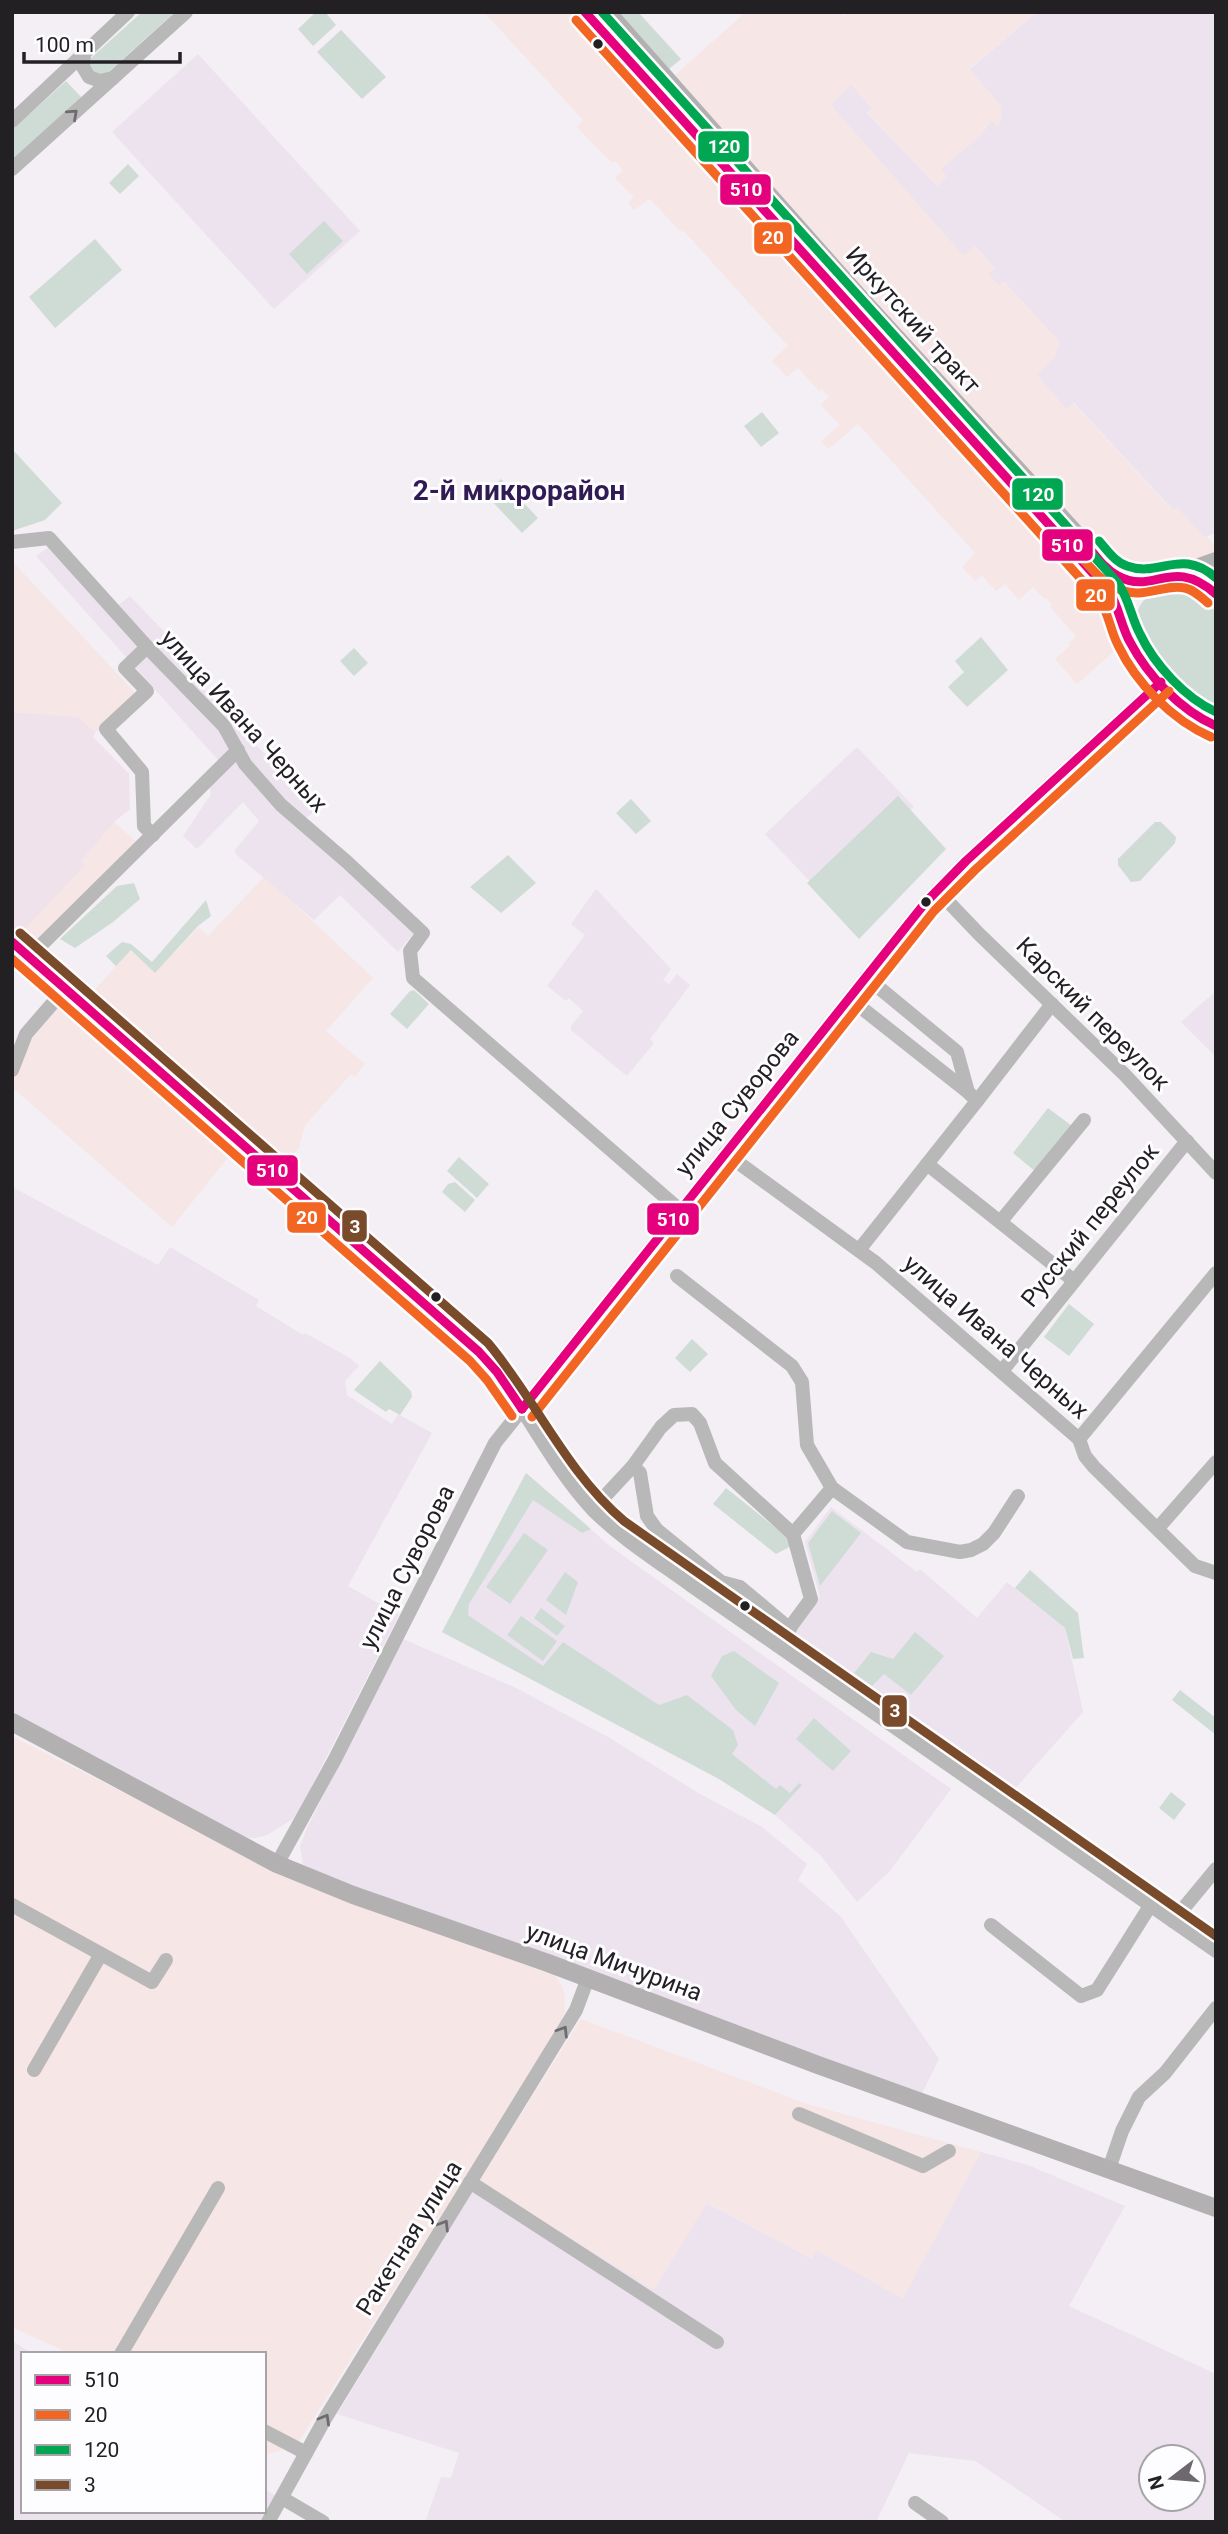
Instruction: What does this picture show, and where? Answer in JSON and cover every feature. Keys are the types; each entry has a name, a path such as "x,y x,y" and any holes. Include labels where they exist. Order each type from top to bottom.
{"main road":[{"name":"Иркутский тракт","path":"585,12 1109,592 1118,606 1128,638 1136,653 1161,682 1192,714 1216,726"},
{"name":"Иркутский тракт","path":"607,12 859,297 1110,570 1123,578 1136,581 1180,574 1216,561"},
{"path":"1180,574 1200,579 1216,594"},
{"name":"улица Мичурина","path":"12,1722 277,1864 353,1895 1216,2208"}],"street":[{"path":"12,121 128,12"},
{"path":"12,169 186,12"},
{"path":"84,54 83,67 89,77 100,81 113,78"},
{"name":"улица Ивана Черных","path":"12,542 49,538 147,647 224,726 245,764 281,805 423,933 410,951 413,978 680,1210"},
{"path":"147,647 125,668 147,691 106,729 142,772 144,826 153,835"},
{"name":"улица Суворова","path":"277,1864 335,1759 495,1443 937,890 966,860 1161,682"},
{"path":"29,957 239,750"},
{"name":"Карский переулок","path":"937,890 1125,1075 1216,1173"},
{"path":"12,942 479,1352 497,1372 550,1454 593,1509 640,1548 1216,1951"},
{"path":"866,977 957,1052 973,1096"},
{"path":"12,1070 26,1034 65,989"},
{"path":"849,998 973,1096"},
{"path":"859,1250 927,1164 973,1096 1052,1004"},
{"path":"1001,1221 1084,1120"},
{"name":"Русский переулок","path":"1002,1371 1187,1141"},
{"name":"улица Ивана Черных","path":"725,1153 859,1250 1002,1371 1079,1439 1085,1456 1094,1467 1158,1528 1169,1543 1195,1566 1216,1573"},
{"path":"927,1164 1073,1280"},
{"path":"1079,1439 1216,1273"},
{"path":"677,1276 792,1366 802,1382 807,1445 832,1488 907,1542 960,1552 971,1550 983,1544 994,1532 1018,1496"},
{"path":"593,1509 633,1466 661,1427 674,1415 692,1414 700,1423 715,1464 793,1534 811,1599 777,1645"},
{"path":"1158,1528 1216,1462"},
{"path":"633,1466 640,1473 647,1516 657,1530 721,1582 740,1587 790,1629"},
{"path":"793,1534 832,1488"},
{"path":"1173,1922 1216,1869"},
{"path":"12,1905 152,1982 166,1960"},
{"path":"991,1925 1081,1996 1097,1990 1150,1906"},
{"path":"34,2070 101,1954"},
{"name":"Ракетная улица","path":"268,2522 326,2417 576,2010 588,1978"},
{"path":"1109,2169 1122,2131 1139,2097 1165,2073 1216,2008"},
{"path":"799,2114 923,2166 949,2151"},
{"path":"470,2182 717,2342"},
{"path":"122,2352 218,2188"},
{"path":"266,2432 306,2453"},
{"path":"282,2498 323,2522"},
{"path":"915,2503 942,2522"}],"shaded area":[{"path":"142,12 175,12 105,75 92,72 89,64 91,58"},
{"path":"316,12 325,12 336,25 313,46 298,29"},
{"path":"484,12 573,12 1101,596 1109,607 1121,645 1077,684 1055,659 1070,646 1069,643 1076,636 1050,607 1052,604 1046,598 1033,587 1019,600 1005,584 996,591 982,575 975,581 962,567 975,553 858,424 828,449 821,441 840,425 821,405 829,397 822,389 819,391 798,368 787,377 772,361 788,346 683,230 681,232 650,199 634,210 628,203 634,197 615,178 623,170 615,161 612,163 577,127 583,120"},
{"path":"619,12 638,12 681,59 669,69"},
{"path":"746,12 838,12 844,16 848,12 1037,12 970,68 1001,106 1002,114 998,128 990,122 980,136 941,169 948,177 937,186 867,112 872,107 851,86 831,105 963,254 974,245 995,269 990,274 999,284 1004,280 1056,337 1060,342 1054,358 1037,375 1065,408 1073,403 1172,510 1177,506 1216,546 1216,555 1193,563 1135,569 1121,567 1109,561 860,287 675,75"},
{"path":"1037,12 1216,12 1216,533 1205,537 1177,507 1173,510 1074,403 1066,409 1037,375 1054,358 1060,342 1004,281 999,285 989,274 995,268 975,246 963,255 831,105 851,85 872,108 867,113 937,186 947,177 941,169 980,136 991,121 998,127 1002,115 1001,106 970,69"},
{"path":"341,30 386,77 362,99 317,52"},
{"path":"198,54 360,231 274,309 112,132"},
{"path":"66,81 82,98 12,160 12,130"},
{"path":"128,164 139,176 120,194 109,183"},
{"path":"324,221 343,241 307,274 289,254"},
{"path":"95,239 122,270 55,328 29,297"},
{"path":"762,412 779,433 761,447 744,426"},
{"path":"12,449 62,503 45,520 12,531"},
{"path":"501,479 538,518 522,533 485,494"},
{"path":"58,541 117,606 130,596 191,660 184,669 317,809 306,818 419,927 398,952 340,895 314,920 239,857 234,851 259,821 243,802 197,849 183,836 211,794 209,785 226,769 36,556"},
{"path":"12,561 135,693 95,733 78,717 12,712"},
{"path":"1171,587 1191,590 1216,612 1216,717 1198,707 1144,650 1140,639 1137,628 1138,610 1149,595"},
{"path":"981,637 1008,670 967,707 948,687 964,672 955,661"},
{"path":"354,648 368,663 354,676 340,661"},
{"path":"12,712 78,717 95,733 93,737 129,774 130,809 114,822 81,861 85,865 18,936 12,931"},
{"path":"857,747 914,807 822,894 765,834"},
{"path":"898,796 946,849 859,939 807,883"},
{"path":"631,799 651,821 636,834 616,813"},
{"path":"114,822 143,848 40,955 18,936 84,865 81,861"},
{"path":"1155,822 1161,822 1176,837 1175,843 1140,881 1131,882 1118,865 1118,859"},
{"path":"508,855 536,883 501,913 470,887"},
{"path":"265,876 373,978 326,1031 365,1064 354,1077 351,1074 305,1125 299,1148 282,1167 88,997 131,950 155,973 199,927 208,936"},
{"path":"134,883 140,899 113,922 75,948 60,939 117,886"},
{"path":"596,889 671,969 663,980 669,984 677,974 690,985 650,1039 654,1043 627,1076 571,1030 571,1026 583,1011 569,998 566,1001 547,986 585,935 571,924"},
{"path":"206,900 211,916 198,926 155,973 131,950 116,966 106,956 122,942 131,944 152,962"},
{"path":"414,990 429,1004 407,1029 390,1014 410,991"},
{"path":"1216,991 1216,1057 1181,1022"},
{"path":"61,1004 76,1008 234,1150 172,1227 12,1087 30,1036 42,1020"},
{"path":"1048,1108 1072,1126 1036,1172 1013,1153"},
{"path":"459,1157 489,1184 477,1198 447,1171"},
{"path":"455,1182 475,1200 465,1212 442,1192 448,1184"},
{"path":"12,1187 158,1265 170,1247 259,1300 256,1306 303,1335 305,1333 350,1358 359,1366 345,1381 347,1395 392,1424 398,1414 432,1433 348,1586 399,1615 296,1817 267,1835 242,1838 12,1715"},
{"path":"1069,1304 1094,1324 1069,1356 1044,1337"},
{"path":"692,1339 708,1354 690,1372 675,1358"},
{"path":"380,1361 411,1391 412,1397 400,1415 389,1409 386,1412 354,1390"},
{"path":"526,1473 611,1547 951,1789 889,1872 857,1902 821,1856 775,1815 719,1779 442,1632"},
{"path":"526,1473 591,1529 582,1533 533,1500 469,1604 468,1615 543,1666 563,1642 659,1705 687,1695 733,1730 738,1745 732,1754 776,1789 780,1785 790,1793 799,1783 802,1785 775,1815 719,1779 442,1632"},
{"path":"726,1488 790,1539 793,1545 776,1554 713,1504"},
{"path":"831,1507 917,1572 920,1569 977,1618 1007,1582 1065,1628 1083,1712 1013,1791 794,1632 820,1597 805,1542"},
{"path":"832,1511 861,1533 820,1586 808,1543"},
{"path":"524,1533 548,1550 510,1604 486,1587"},
{"path":"1030,1570 1078,1613 1084,1658 1073,1659 1065,1628 1015,1588"},
{"path":"565,1572 578,1582 566,1615 546,1600"},
{"path":"541,1608 565,1626 557,1636 534,1618"},
{"path":"521,1616 557,1641 543,1661 507,1635"},
{"path":"915,1632 944,1656 911,1695 884,1674 872,1686 854,1673 871,1652 893,1659"},
{"path":"403,1639 514,1687 608,1737 700,1794 762,1827 807,1864 798,1880 841,1917 939,2059 921,2095 318,1876 303,1864 300,1846 308,1826"},
{"path":"734,1651 779,1683 755,1726 736,1710 711,1676 722,1656"},
{"path":"1180,1690 1216,1718 1216,1735 1172,1700"},
{"path":"814,1718 851,1751 833,1771 796,1739"},
{"path":"12,1736 280,1872 555,1975 564,1991 565,2012 556,2033 296,2446 266,2454 266,2352 67,2352 12,2327"},
{"path":"1171,1792 1186,1804 1174,1820 1159,1808"},
{"path":"581,2019 807,2104 981,2152 903,2300 818,2252 812,2259 708,2203 654,2290 479,2181"},
{"path":"981,2152 1028,2165 1125,2206 1069,2306 1216,2374 1216,2522 1066,2522 975,2461 909,2453 876,2522 425,2522 441,2477 451,2478 459,2453 337,2414 479,2181 654,2290 707,2203 812,2259 817,2251 903,2299"},
{"path":"12,2341 30,2352 21,2352 21,2513 266,2513 266,2490 276,2496 261,2522 12,2522"}],"transit line":[{"name":"510","path":"585,12 1109,591 1137,655 1166,691 1190,711 1216,726"},
{"name":"120","path":"602,12 1118,583 1140,634 1162,668 1193,698 1216,712"},
{"name":"20","path":"576,20 1099,599 1118,645 1145,686 1183,721 1211,737"},
{"name":"120","path":"1099,541 1115,559 1127,566 1150,569 1192,565 1216,578"},
{"name":"510","path":"1090,549 1110,571 1131,581 1143,582 1175,576 1200,583 1216,594"},
{"name":"20","path":"1081,557 1104,581 1124,591 1143,593 1185,588 1208,603"},
{"name":"510","path":"522,1409 925,903 966,861 1161,682"},
{"name":"20","path":"532,1417 934,911 1169,691"},
{"name":"3","path":"20,933 488,1343 585,1481 624,1521 1216,1936"},
{"name":"510","path":"12,942 479,1352 497,1372 522,1409"},
{"name":"20","path":"12,959 470,1361 512,1416"}],"district":[{"name":"2-й микрорайон","path":"519,490"}]}
